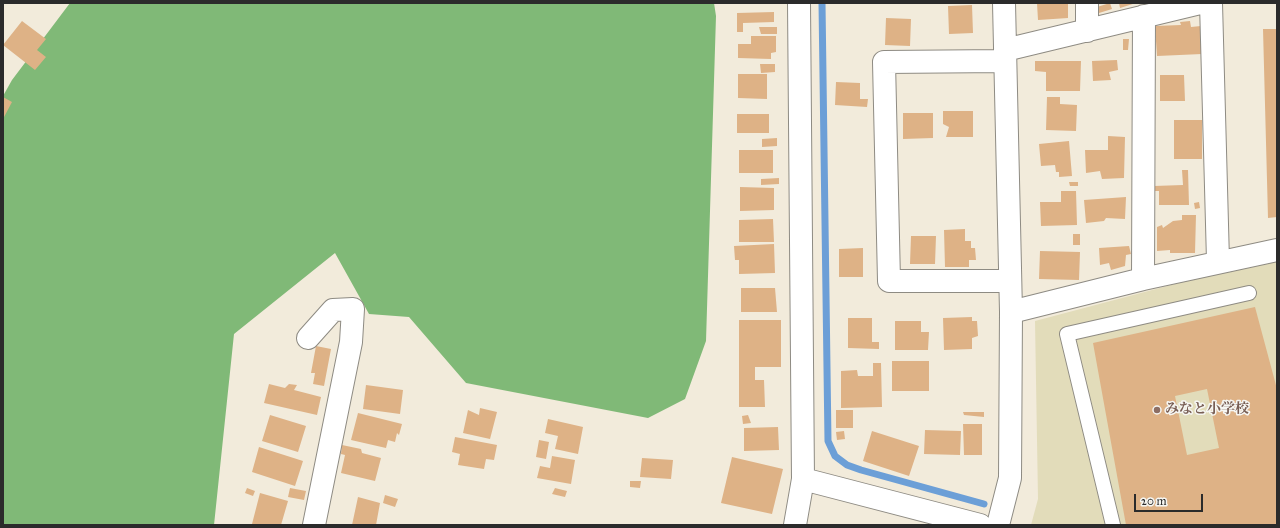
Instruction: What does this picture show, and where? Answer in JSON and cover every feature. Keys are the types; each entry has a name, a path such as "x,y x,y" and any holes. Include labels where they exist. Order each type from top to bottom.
{"street":[{"path":"795,525 803,479 799,3"},
{"path":"998,525 1010,478 1011,312 1009,281 1004,3"},
{"path":"1087,3 1087,31"},
{"path":"1009,281 889,281 884,62 1004,56 1087,31 1200,3"},
{"path":"1211,3 1218,261"},
{"path":"1143,279 1144,16"},
{"path":"1011,312 1218,261 1277,250"},
{"path":"308,338 333,310 353,309 351,342 314,525"},
{"path":"803,479 980,525"}],"lane":[{"path":"1113,525 1068,334 1249,293"}],"shaded area":[{"name":"みなと小学校","path":"1277,257 1277,525 1031,525 1038,499 1035,321"}],"green space":[{"path":"70,3 714,3 716,16 706,341 685,399 648,418 466,383 409,317 369,314 335,253 234,334 214,525 3,525 3,96 12,80"}],"building":[{"path":"1037,3 1068,3 1068,18 1038,20"},
{"path":"1110,3 1112,9 1099,13 1097,7"},
{"path":"1119,3 1136,3 1120,8"},
{"path":"972,5 973,33 949,34 948,6"},
{"path":"774,12 774,22 743,23 743,32 737,32 737,13"},
{"path":"886,18 911,19 910,46 885,45"},
{"path":"22,21 46,39 37,50 46,57 35,70 3,45"},
{"path":"1190,21 1191,27 1201,26 1202,54 1157,56 1155,26 1181,25 1180,22"},
{"path":"759,27 777,27 777,34 761,34"},
{"path":"1263,29 1277,29 1277,217 1268,218"},
{"path":"751,36 776,36 776,52 771,53 771,59 738,58 738,44 751,44"},
{"path":"1123,39 1129,39 1128,50 1123,50"},
{"path":"1117,60 1118,70 1109,72 1111,80 1093,81 1092,61"},
{"path":"1035,61 1081,61 1080,91 1046,91 1046,72 1035,71"},
{"path":"760,64 775,64 775,72 761,73"},
{"path":"738,74 767,74 767,99 738,98"},
{"path":"1160,75 1184,75 1185,101 1160,101"},
{"path":"836,82 860,83 860,99 868,99 867,107 835,105"},
{"path":"3,97 12,102 3,119"},
{"path":"1047,97 1060,97 1060,104 1077,105 1076,131 1046,130"},
{"path":"943,111 973,111 973,137 946,137 949,127 943,124"},
{"path":"903,113 933,113 933,138 903,139"},
{"path":"737,114 769,114 769,133 737,133"},
{"path":"1174,120 1202,120 1202,159 1174,159"},
{"path":"1108,136 1125,137 1124,178 1102,179 1100,171 1086,173 1085,150 1108,150"},
{"path":"777,138 777,146 762,147 762,139"},
{"path":"1069,141 1072,176 1059,177 1059,172 1056,172 1055,165 1041,166 1039,144"},
{"path":"739,150 773,150 773,173 739,173"},
{"path":"1182,170 1188,170 1189,205 1159,205 1159,191 1154,191 1154,186 1183,185"},
{"path":"779,178 779,184 761,185 761,179"},
{"path":"1069,182 1078,182 1078,186 1070,186"},
{"path":"740,187 774,188 774,210 740,211"},
{"path":"1061,191 1076,191 1077,225 1041,226 1040,202 1061,202"},
{"path":"1126,197 1125,219 1106,218 1104,221 1086,223 1084,200"},
{"path":"1199,202 1200,208 1195,209 1194,203"},
{"path":"1182,215 1196,215 1195,253 1170,253 1170,250 1157,251 1157,227 1162,225 1163,228 1173,221 1182,220"},
{"path":"773,219 774,242 739,242 739,220"},
{"path":"965,229 965,241 971,241 971,248 975,248 976,260 969,260 969,267 945,267 944,230"},
{"path":"1073,234 1080,234 1080,245 1073,245"},
{"path":"911,236 936,236 935,264 910,264"},
{"path":"774,244 775,273 739,274 739,260 735,260 734,246"},
{"path":"1129,246 1131,254 1126,255 1125,266 1111,270 1109,263 1100,265 1099,248"},
{"path":"863,248 863,277 839,277 839,249"},
{"path":"1040,251 1080,252 1079,280 1039,279"},
{"path":"741,288 775,288 777,312 741,312"},
{"path":"1255,307 1277,389 1277,525 1126,525 1093,343","holes":["1207,389 1219,448 1187,455 1175,396"]},
{"path":"972,317 972,321 977,321 978,336 972,338 972,349 944,350 943,318"},
{"path":"848,318 872,318 872,342 879,342 879,349 848,348"},
{"path":"739,320 781,320 781,367 755,367 755,380 764,380 765,407 739,407"},
{"path":"895,321 921,321 921,332 929,332 928,350 895,350"},
{"path":"316,346 331,349 324,386 313,384 315,373 311,373"},
{"path":"892,361 929,361 929,391 892,391"},
{"path":"873,363 881,363 882,407 841,408 841,371 857,370 858,376 873,376"},
{"path":"269,384 285,388 289,384 297,385 294,390 321,397 317,415 264,403"},
{"path":"366,385 403,390 400,414 363,409"},
{"path":"480,408 497,412 490,439 463,433 468,410 479,415"},
{"path":"836,410 853,410 853,428 836,428"},
{"path":"963,412 984,412 984,417 964,415"},
{"path":"358,413 402,424 399,435 397,433 395,442 388,440 386,448 351,440"},
{"path":"270,415 306,426 298,452 262,441"},
{"path":"748,415 751,423 743,424 742,416"},
{"path":"548,419 583,427 578,454 555,449 558,436 545,433"},
{"path":"963,424 982,424 982,455 964,455"},
{"path":"778,427 779,450 744,451 744,428"},
{"path":"925,430 961,431 960,455 924,454"},
{"path":"844,431 845,439 837,440 836,432"},
{"path":"872,431 919,446 909,476 863,461"},
{"path":"455,437 497,445 494,460 486,459 484,469 458,465 460,454 452,452"},
{"path":"539,440 549,442 546,459 536,457"},
{"path":"342,445 361,449 362,453 381,458 375,481 341,473 345,455 341,454"},
{"path":"259,447 303,461 295,486 252,472"},
{"path":"552,456 575,460 571,484 537,478 540,466 550,468"},
{"path":"732,457 783,469 772,514 721,503"},
{"path":"642,458 673,460 671,479 640,477"},
{"path":"630,481 641,481 640,488 630,487"},
{"path":"247,488 255,491 253,496 245,493"},
{"path":"290,488 306,491 304,500 288,497"},
{"path":"555,488 567,491 565,497 552,494"},
{"path":"260,493 288,501 281,525 252,524"},
{"path":"385,495 398,499 395,507 383,503"},
{"path":"358,497 380,503 376,525 352,525"}],"waterway":[{"path":"822,3 828,441 835,456 847,465 984,504"}],"place":[{"name":"みなと小学校","path":"1157,410"}]}
